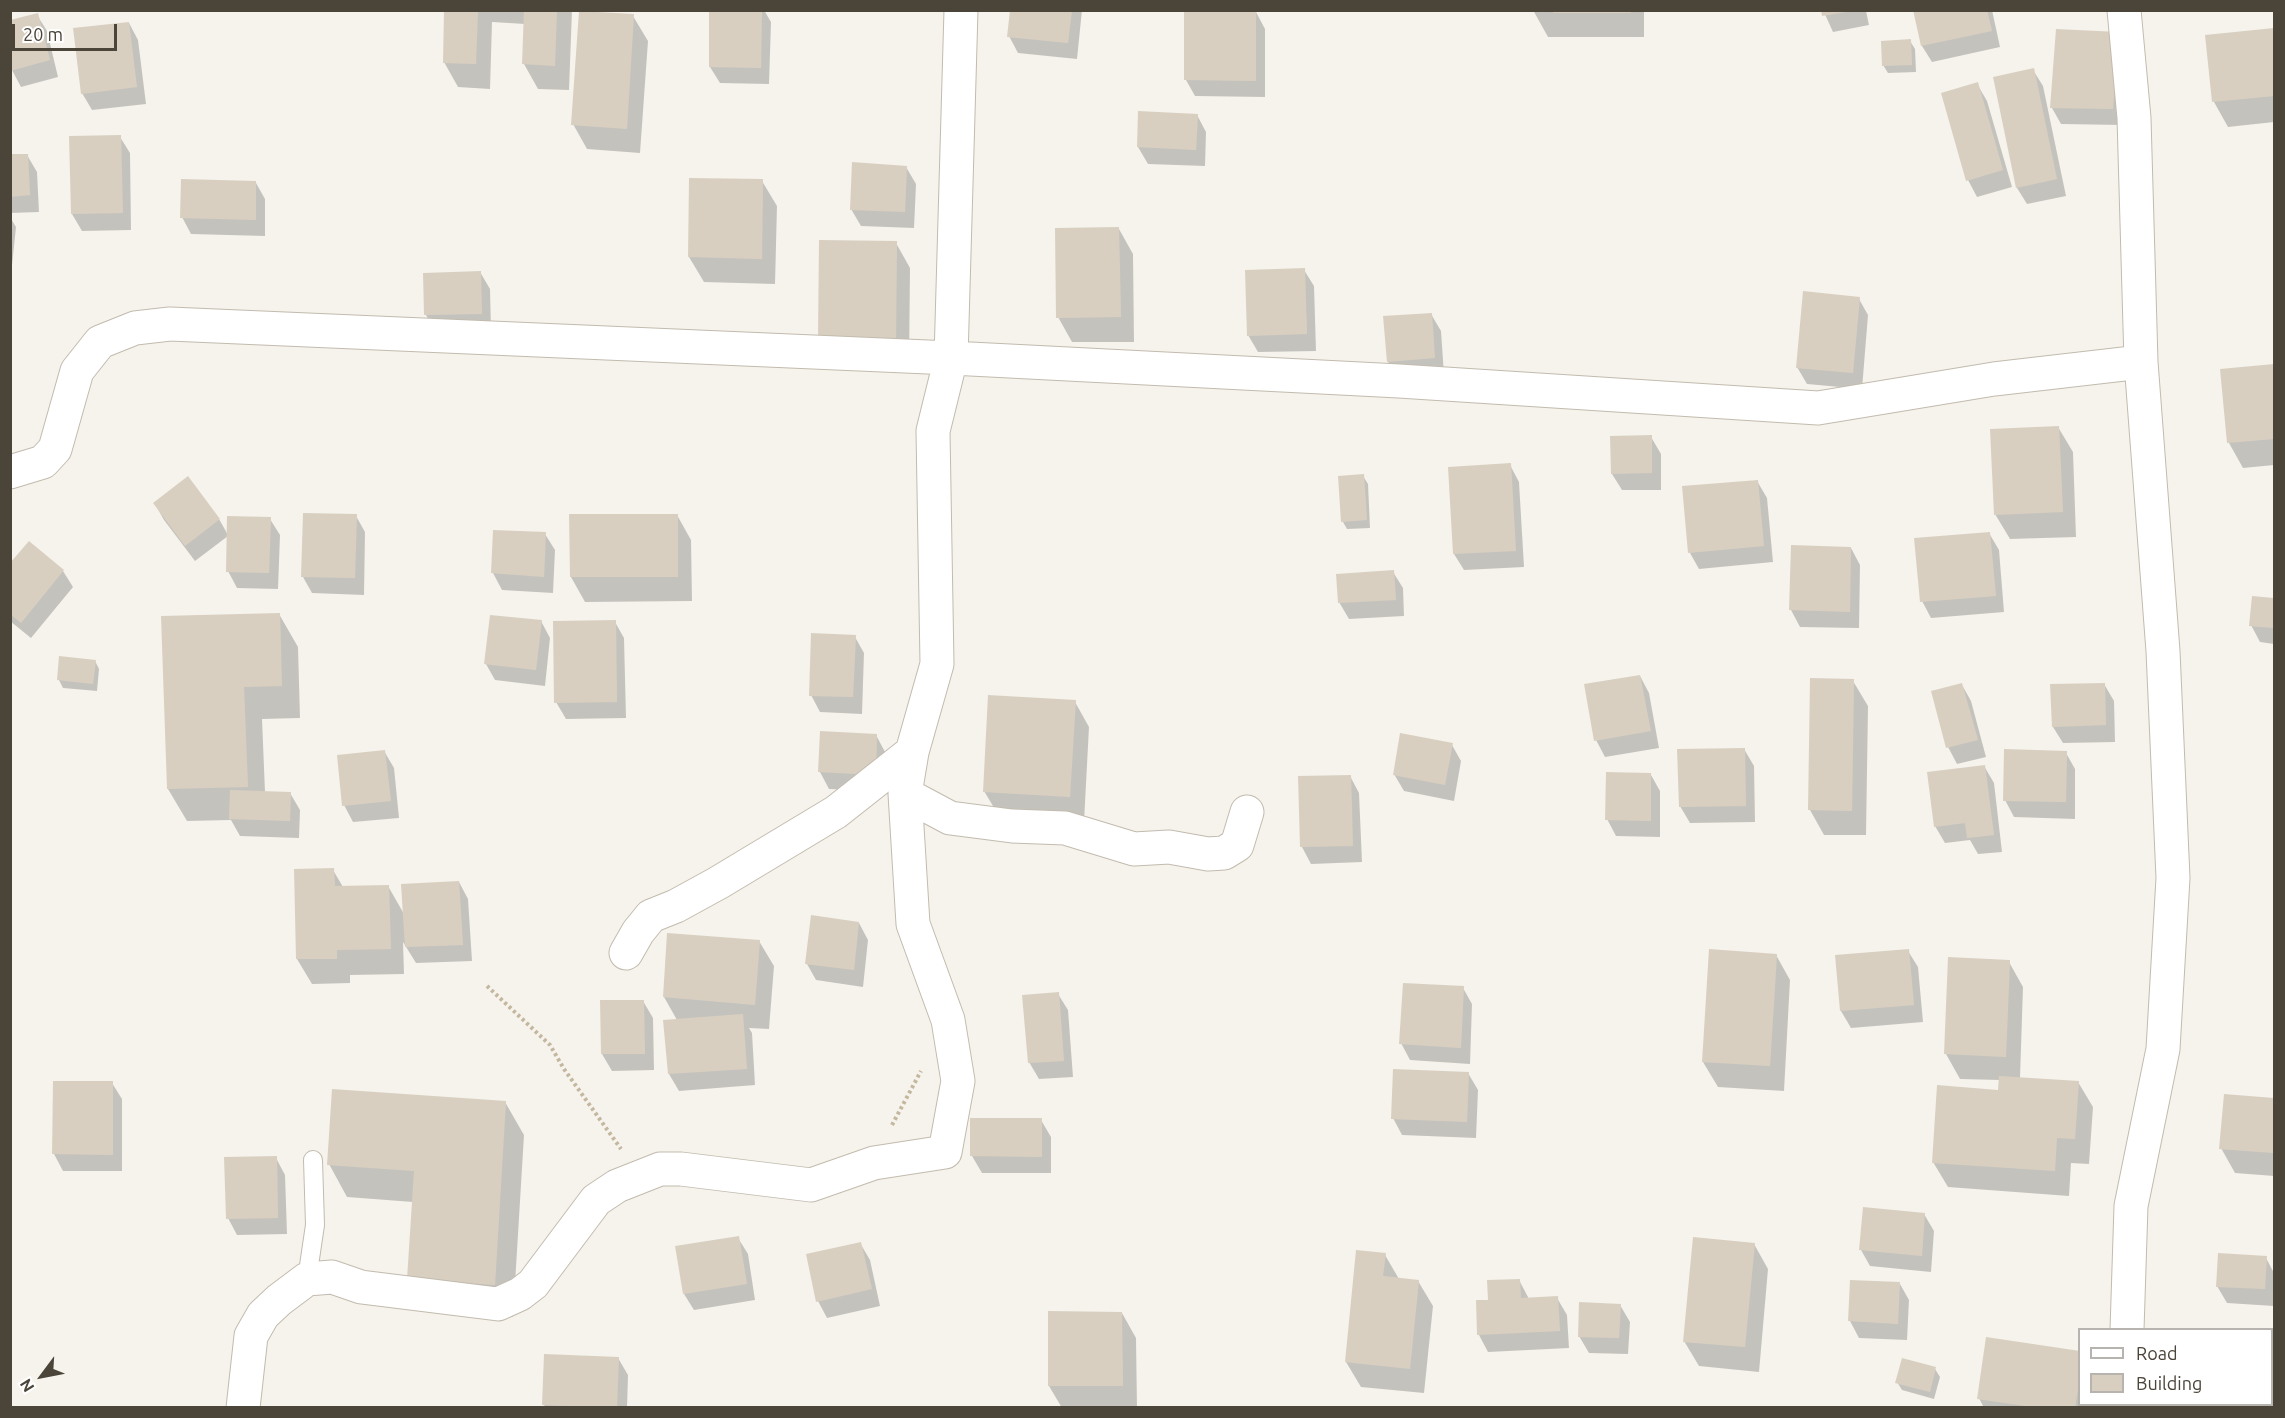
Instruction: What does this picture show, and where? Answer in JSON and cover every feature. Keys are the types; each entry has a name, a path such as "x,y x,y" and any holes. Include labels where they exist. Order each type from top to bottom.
{"street":[{"path":"243,1407 251,1336 263,1315 307,1279 332,1277 361,1287 498,1304 520,1294 533,1284 596,1200 617,1186 660,1169 681,1169 811,1185 874,1163 945,1152 957,1081 948,1020 913,924 905,794 912,752 937,664 933,431 951,358 961,10"},
{"path":"2124,10 2134,118 2141,362 2163,651 2174,878 2163,1048 2131,1206 2127,1328"},
{"path":"10,472 43,462 55,448 77,370 100,342 135,328 170,324 951,358 1400,381 1818,408 1994,379 2141,362"},
{"path":"626,953 638,932 651,916 676,906 718,883 836,812 912,752"},
{"path":"905,794 950,818 1065,828 1134,849 1168,847 1208,854 1224,853 1237,845 1247,812"}],"lane":[{"path":"307,1279 315,1225 313,1160"}],"path":[{"path":"487,986 550,1045 564,1069 640,1176"},
{"path":"874,1163 948,1020"}],"building":[{"path":"444,10 478,10 476,64 443,63"},
{"path":"524,10 557,10 555,66 522,64"},
{"path":"709,10 762,10 761,68 709,67"},
{"path":"1010,10 1072,10 1068,43 1007,37"},
{"path":"1184,10 1256,11 1256,81 1184,80"},
{"path":"1553,10 1631,10 1631,13 1553,13"},
{"path":"1821,10 1845,10 1846,12 1822,16"},
{"path":"1913,10 1987,10 1992,31 1921,46"},
{"path":"579,11 634,14 627,129 571,125"},
{"path":"38,13 50,60 10,71 10,20"},
{"path":"129,22 137,87 81,94 73,28"},
{"path":"2274,28 2274,96 2212,102 2205,35"},
{"path":"2056,29 2119,32 2113,109 2050,108"},
{"path":"1911,39 1912,65 1882,66 1881,41"},
{"path":"2034,68 2057,179 2016,188 1993,77"},
{"path":"1978,82 2003,170 1966,181 1941,93"},
{"path":"1138,111 1198,114 1196,150 1137,147"},
{"path":"121,135 123,213 71,214 69,136"},
{"path":"10,154 28,154 30,195 10,197"},
{"path":"852,162 907,166 905,212 850,210"},
{"path":"689,178 763,179 762,259 688,257"},
{"path":"181,179 256,181 256,220 180,218"},
{"path":"1119,227 1121,317 1056,318 1055,228"},
{"path":"819,240 897,241 896,340 818,339"},
{"path":"1305,268 1307,334 1247,336 1245,270"},
{"path":"481,271 482,314 424,315 423,273"},
{"path":"1803,291 1860,297 1853,373 1796,368"},
{"path":"1432,313 1435,358 1387,362 1383,316"},
{"path":"2274,364 2274,439 2227,443 2220,369"},
{"path":"2059,426 2063,512 1994,515 1990,429"},
{"path":"1652,435 1652,473 1611,474 1610,436"},
{"path":"1511,463 1516,551 1453,554 1448,467"},
{"path":"1364,474 1367,520 1341,522 1338,476"},
{"path":"188,476 220,519 185,546 153,503"},
{"path":"1758,480 1764,546 1688,553 1682,486"},
{"path":"303,513 357,514 355,578 301,577"},
{"path":"569,514 678,514 678,577 570,577"},
{"path":"227,516 271,517 269,573 226,572"},
{"path":"493,530 546,532 544,577 491,573"},
{"path":"1990,532 1996,596 1920,602 1914,538"},
{"path":"29,541 64,570 21,623 10,614 10,563"},
{"path":"1791,545 1851,547 1850,612 1789,610"},
{"path":"1394,570 1396,600 1338,603 1336,574"},
{"path":"2252,596 2274,598 2274,628 2249,626"},
{"path":"280,613 282,686 244,687 248,787 167,789 161,616"},
{"path":"490,615 542,620 536,670 484,664"},
{"path":"616,620 617,702 554,703 553,621"},
{"path":"811,633 856,635 853,697 809,696"},
{"path":"59,656 96,660 93,684 57,680"},
{"path":"1640,675 1651,731 1594,741 1584,684"},
{"path":"1810,678 1854,679 1852,811 1808,810"},
{"path":"1962,683 1978,740 1946,748 1931,691"},
{"path":"2105,683 2106,725 2052,727 2050,684"},
{"path":"988,695 1076,700 1070,797 983,792"},
{"path":"820,731 877,734 876,775 818,772"},
{"path":"1400,733 1453,743 1445,785 1393,775"},
{"path":"1745,748 1746,806 1679,807 1677,749"},
{"path":"2004,749 2067,751 2066,802 2003,801"},
{"path":"385,750 391,801 342,806 337,755"},
{"path":"1985,765 1994,835 1967,838 1965,823 1934,827 1927,772"},
{"path":"1606,772 1651,773 1651,821 1605,820"},
{"path":"1351,775 1353,846 1300,847 1298,776"},
{"path":"230,790 291,792 290,821 229,819"},
{"path":"334,868 335,886 389,885 391,949 337,950 337,959 296,959 294,869"},
{"path":"459,881 463,945 405,947 401,884"},
{"path":"811,915 859,922 854,970 805,964"},
{"path":"667,933 760,940 755,1005 663,997"},
{"path":"1709,949 1777,954 1770,1066 1702,1062"},
{"path":"1909,949 1914,1005 1840,1011 1835,955"},
{"path":"1948,957 2010,960 2006,1057 1944,1054"},
{"path":"1403,983 1464,986 1461,1048 1399,1044"},
{"path":"1059,992 1064,1061 1028,1063 1022,995"},
{"path":"600,1000 644,1000 645,1054 601,1054"},
{"path":"743,1014 747,1069 668,1074 663,1020"},
{"path":"1393,1069 1469,1072 1467,1122 1391,1119"},
{"path":"1999,1076 2079,1081 2075,1139 2057,1138 2055,1171 1932,1163 1937,1085 1998,1090"},
{"path":"53,1081 113,1081 113,1155 52,1154"},
{"path":"332,1089 506,1101 495,1285 407,1279 414,1171 327,1165"},
{"path":"2224,1094 2274,1098 2274,1153 2219,1149"},
{"path":"970,1118 1042,1118 1042,1157 970,1156"},
{"path":"277,1156 278,1218 226,1219 224,1157"},
{"path":"1863,1207 1925,1213 1922,1256 1859,1250"},
{"path":"739,1236 747,1284 683,1294 675,1246"},
{"path":"1693,1237 1755,1243 1745,1347 1683,1342"},
{"path":"861,1242 872,1289 816,1302 806,1254"},
{"path":"1356,1250 1386,1253 1383,1276 1419,1280 1410,1369 1345,1362"},
{"path":"2218,1253 2267,1256 2265,1289 2216,1287"},
{"path":"1520,1279 1521,1298 1558,1296 1560,1331 1477,1335 1476,1300 1488,1300 1487,1280"},
{"path":"1850,1280 1900,1282 1898,1324 1848,1321"},
{"path":"1579,1302 1621,1304 1619,1338 1578,1337"},
{"path":"1048,1311 1122,1312 1123,1386 1048,1386"},
{"path":"1986,1337 2078,1351 2078,1389 2075,1408 2039,1408 1977,1399"},
{"path":"544,1354 619,1357 617,1408 542,1405"},
{"path":"1902,1358 1936,1367 1930,1392 1895,1383"},
{"path":"2274,1367 2274,1408 2230,1408 2230,1406 2273,1406"}]}
